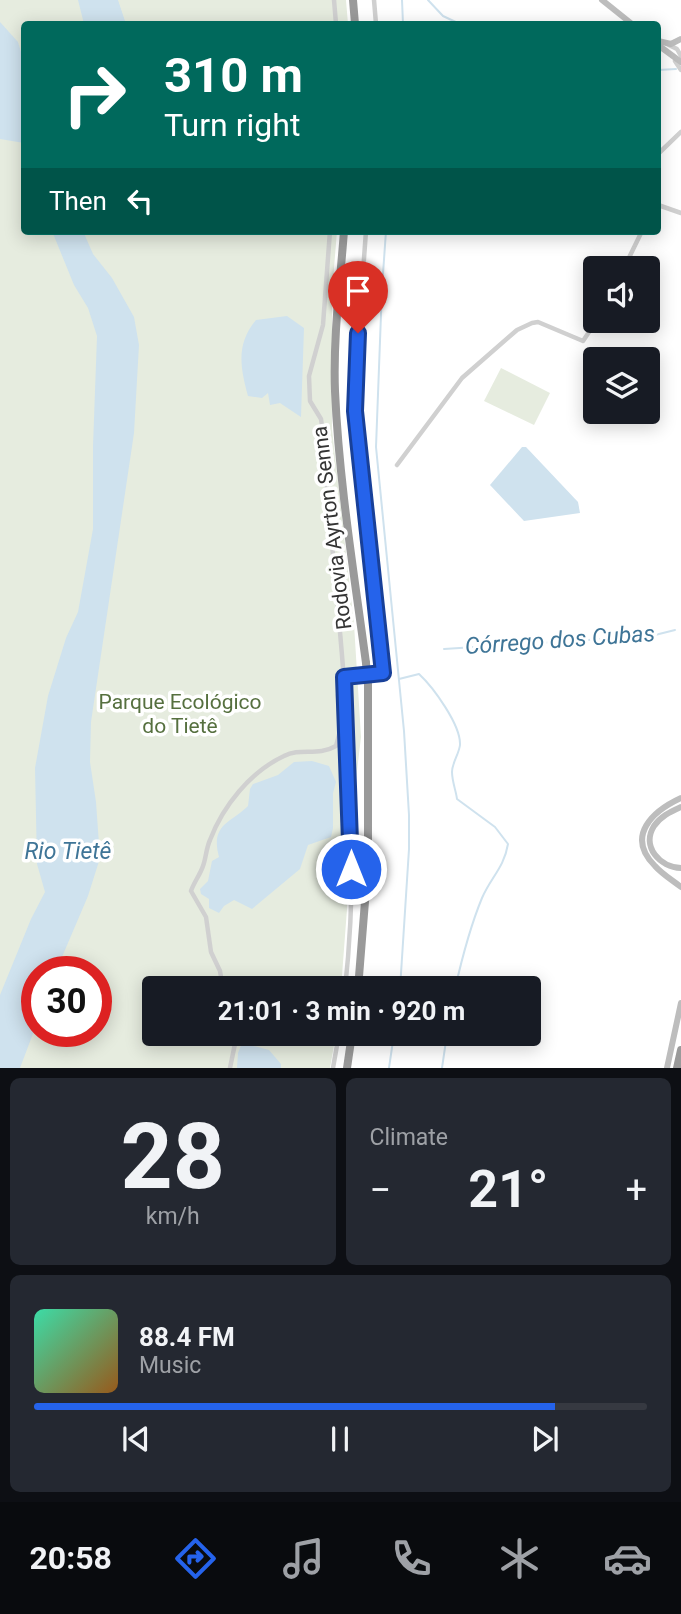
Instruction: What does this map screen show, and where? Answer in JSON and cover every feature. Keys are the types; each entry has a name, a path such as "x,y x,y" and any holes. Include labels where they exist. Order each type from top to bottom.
{"highway":[{"path":"353,0 355,21"},
{"name":"Rodovia Ayrton Senna","path":"344,235 336,327 335,388 339,449 368,685 368,864 359,976"},
{"path":"347,1068 350,1046"},
{"path":"677,1068 681,1051"}],"main road":[{"path":"602,0 628,21"},
{"path":"661,45 681,39"},
{"path":"661,45 681,62"},
{"path":"681,798 654,814 643,835 645,853 655,867 681,887"},
{"path":"681,807 664,815 652,831 650,846 658,860 681,868"},
{"path":"667,1068 681,1003"}],"street":[{"path":"334,0 336,21"},
{"path":"374,0 376,21"},
{"path":"661,45 677,49 681,56"},
{"path":"661,45 681,70"},
{"path":"661,152 681,131"},
{"path":"661,206 681,213"},
{"path":"330,235 323,325 309,371 309,390 312,405 322,426 327,514 345,692 351,847 346,976"},
{"path":"344,677 383,673 355,411 366,235"},
{"path":"630,256 640,235"},
{"path":"397,465 462,378 517,330 538,323 583,341 588,333"},
{"path":"221,976 211,952 206,917 191,891 202,870 210,838 242,786 254,775 288,754 317,753 336,746 340,731 338,695 345,692"},
{"path":"230,1068 235,1046"},
{"path":"333,1068 337,1046"}],"green space":[{"name":"Parque Ecológico do Tietê","path":"0,0 346,0 348,21 21,21 21,235 337,235 332,293 332,429 354,624 361,737 347,856 347,909 342,976 142,976 142,1046 334,1046 330,1068 0,1068"},
{"path":"501,368 550,393 534,425 484,401"}],"water":[{"path":"78,0 118,0 125,21 83,21"},
{"path":"0,22 18,42 21,52 21,142 0,139"},
{"name":"Rio Tietê","path":"54,235 85,235 93,254 112,278 134,317 139,345 134,433 91,722 90,762 100,858 88,896 62,956 21,956 21,1047 28,1047 20,1068 0,1068 0,995 45,892 37,864 35,768 48,696 66,638 78,612 93,529 97,336 88,308 74,285"},
{"path":"287,316 304,328 301,417 280,403 270,405 268,393 262,398 248,396 243,375 245,338 256,320"},
{"path":"522,447 526,447 578,502 580,513 524,521 490,485"},
{"path":"312,761 329,766 336,782 331,837 308,845 300,869 252,909 234,900 219,913 209,908 209,899 201,894 200,889 208,881 212,861 219,857 217,838 224,825 248,806 253,784 278,775 294,762"},
{"path":"241,1046 269,1050 281,1064 281,1068 237,1068"}],"waterway":[{"path":"402,0 403,21"},
{"path":"428,0 443,16 454,21"},
{"path":"661,70 676,69"},
{"path":"386,235 376,447 404,731 409,815 401,976"},
{"name":"Córrego dos Cubas","path":"444,649 651,636 675,630"},
{"path":"399,679 419,674 445,707 459,737 460,745 452,772 457,799 495,827 508,844 504,860 478,909 458,976"},
{"path":"389,1068 392,1046"},
{"path":"442,1068 445,1046"}],"route":[{"path":"351,869 344,677 383,673 355,411 358,333"}]}
